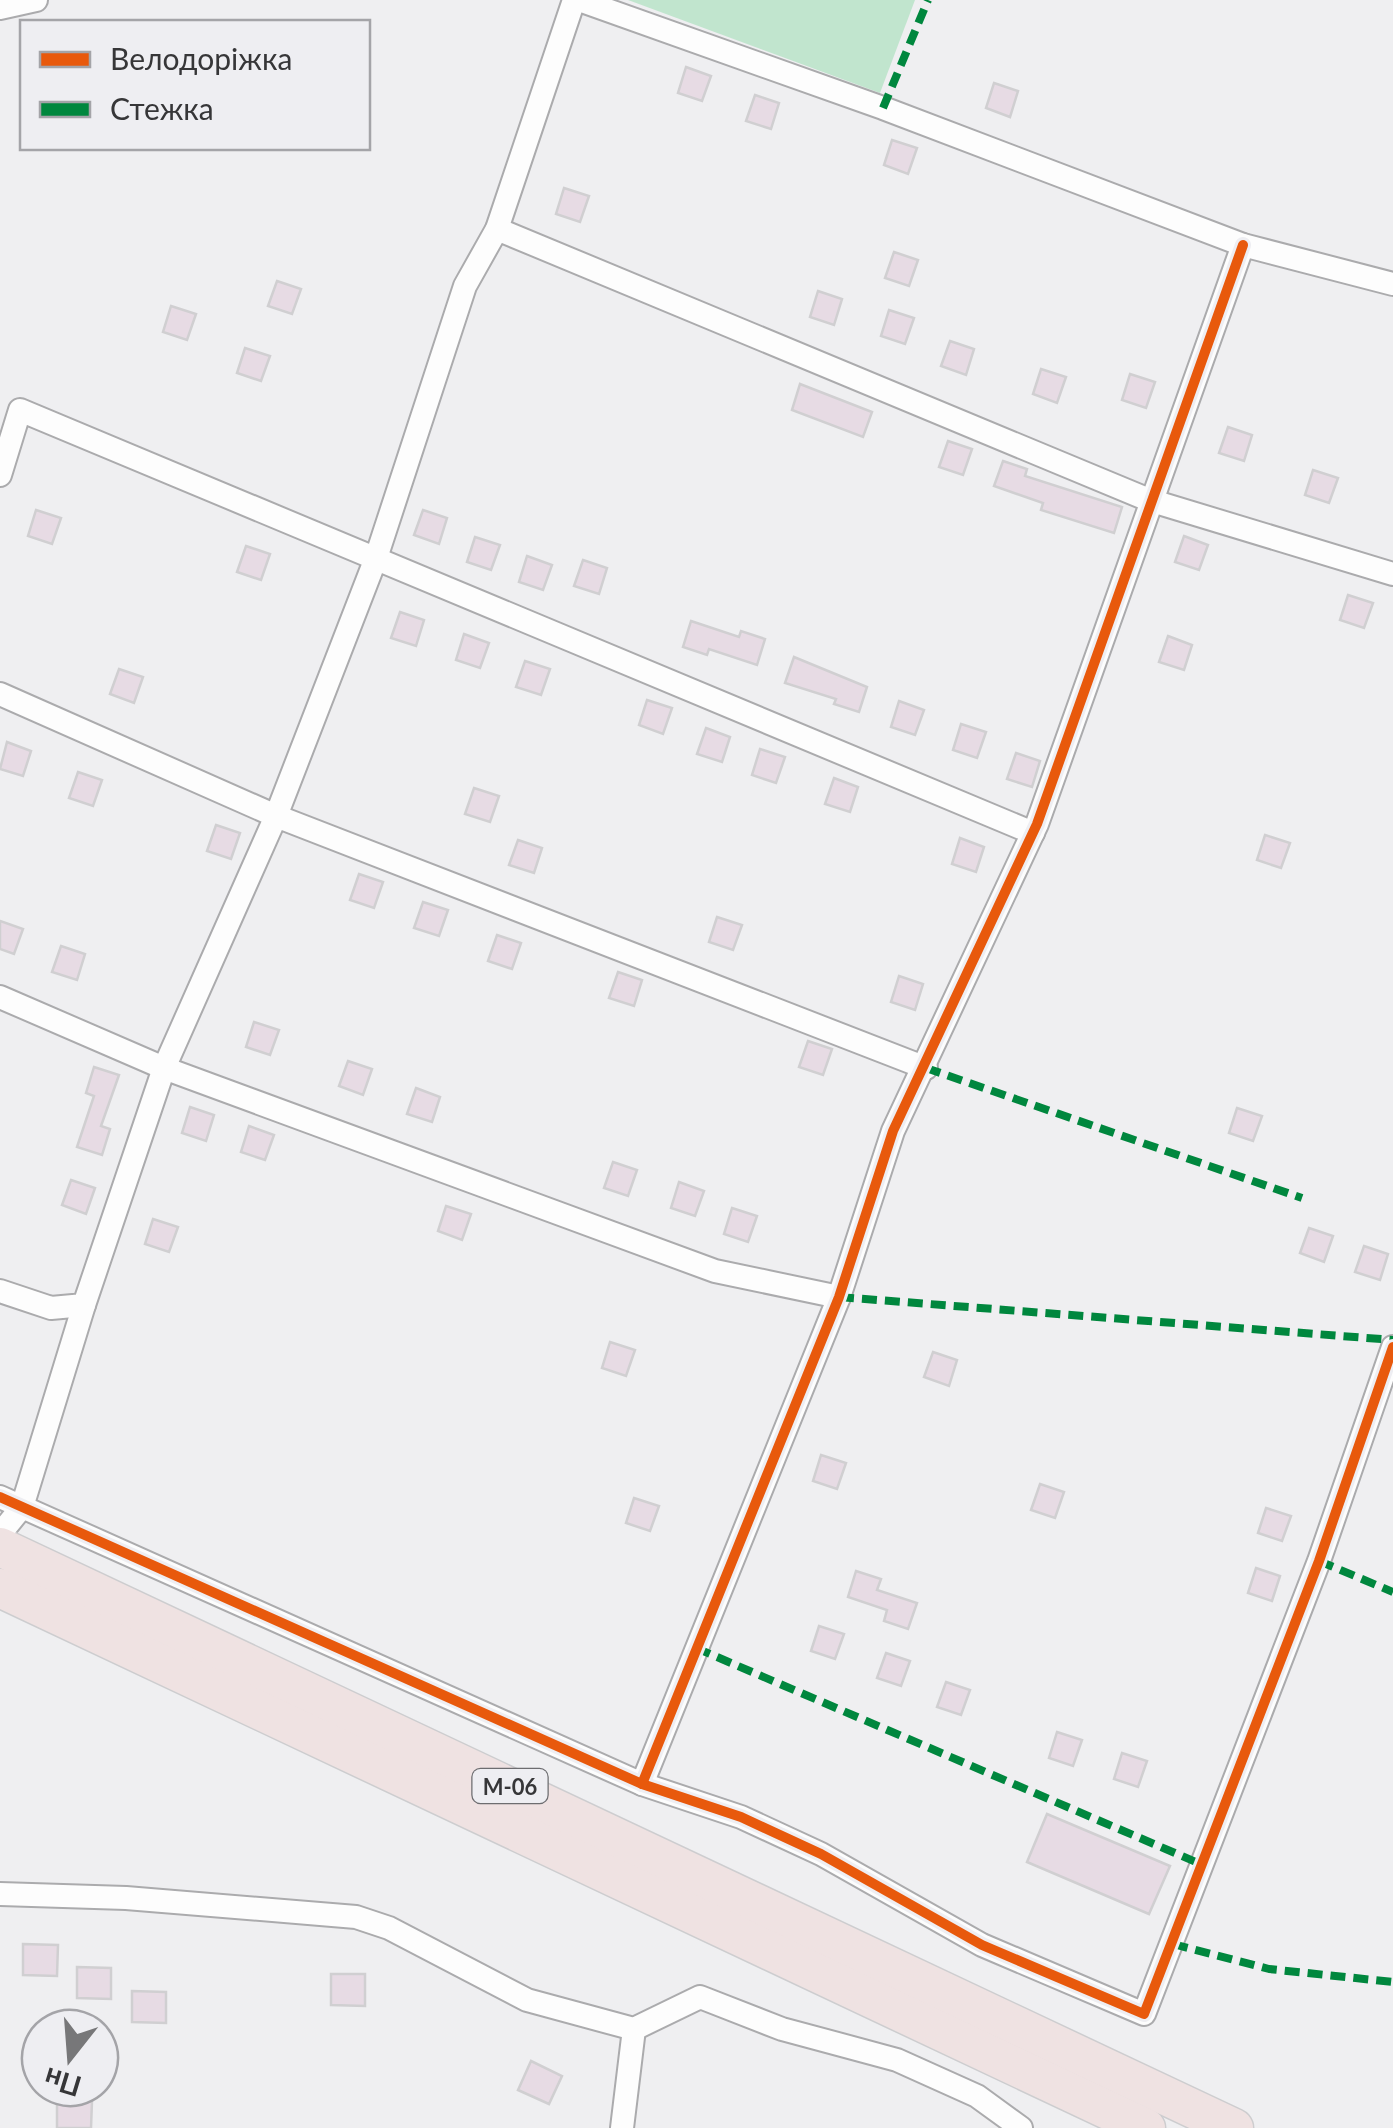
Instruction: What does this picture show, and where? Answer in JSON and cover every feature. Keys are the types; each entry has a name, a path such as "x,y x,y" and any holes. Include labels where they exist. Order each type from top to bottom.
{"highway":[{"name":"М-06","path":"0,1547 1234,2128"},
{"name":"М-06","path":"0,1588 1146,2128"}],"street":[{"path":"0,8 36,0"},
{"path":"0,1534 84,1305 164,1068 276,816 376,558 465,286 497,229 576,0 883,108 1243,244 1393,284"},
{"path":"497,229 1148,500 1393,574"},
{"path":"642,1784 839,1297 893,1131 1034,833 1144,528 1148,500 1243,244"},
{"path":"0,475 20,410 1034,833"},
{"path":"0,694 276,816 926,1068"},
{"path":"0,997 164,1068 714,1272 839,1297"},
{"path":"0,1291 51,1308 84,1305"},
{"path":"11,1502 642,1784 741,1817 821,1854 982,1944 1144,2014 1319,1561 1393,1347"},
{"path":"0,1894 126,1898 356,1917 390,1928 527,2000 634,2030 700,1997 782,2029 897,2060 977,2096 1022,2128"},
{"path":"622,2128 634,2030"}],"green space":[{"path":"628,0 915,0 880,93"}],"building":[{"path":"686,67 711,76 702,101 678,93"},
{"path":"994,83 1018,91 1010,117 986,108"},
{"path":"755,95 779,103 771,129 746,121"},
{"path":"892,140 917,148 908,174 884,165"},
{"path":"564,188 589,196 580,222 556,214"},
{"path":"894,252 918,260 909,286 885,278"},
{"path":"277,281 301,289 292,314 268,306"},
{"path":"818,291 842,299 834,325 810,317"},
{"path":"171,306 196,314 187,340 163,332"},
{"path":"889,310 914,318 905,344 881,336"},
{"path":"950,341 974,349 966,375 941,366"},
{"path":"245,348 270,356 261,381 237,373"},
{"path":"1041,369 1066,377 1057,403 1033,394"},
{"path":"1130,374 1155,382 1146,408 1122,400"},
{"path":"800,384 872,412 863,437 792,410"},
{"path":"1228,427 1252,435 1244,461 1219,453"},
{"path":"948,441 972,449 963,475 939,467"},
{"path":"1003,461 1027,469 1025,476 1122,507 1114,533 1041,510 1043,503 994,486"},
{"path":"1313,470 1338,478 1329,503 1305,495"},
{"path":"36,510 61,518 52,544 28,536"},
{"path":"423,510 447,518 439,544 414,535"},
{"path":"1184,536 1208,545 1199,570 1175,562"},
{"path":"475,537 500,545 491,570 467,562"},
{"path":"246,546 270,554 261,580 237,572"},
{"path":"527,556 552,565 543,590 519,582"},
{"path":"583,560 607,568 599,594 574,586"},
{"path":"1348,595 1373,603 1364,628 1340,620"},
{"path":"400,612 424,620 416,646 391,638"},
{"path":"691,621 739,637 741,631 765,639 757,665 709,649 707,655 683,647"},
{"path":"464,634 489,643 480,668 456,660"},
{"path":"1168,636 1192,645 1184,670 1159,662"},
{"path":"794,657 867,687 859,712 834,704 836,699 785,683"},
{"path":"525,661 550,669 541,695 516,687"},
{"path":"119,669 143,677 134,703 110,694"},
{"path":"647,700 672,708 663,734 639,725"},
{"path":"899,701 924,710 915,735 891,727"},
{"path":"961,724 986,732 977,758 953,750"},
{"path":"706,728 730,737 722,762 697,754"},
{"path":"7,742 31,751 23,776 0,769"},
{"path":"760,749 785,757 776,783 752,775"},
{"path":"1016,753 1040,761 1032,787 1007,779"},
{"path":"78,772 102,780 93,806 69,798"},
{"path":"834,778 858,787 850,812 825,804"},
{"path":"474,788 499,796 490,822 465,814"},
{"path":"216,825 240,833 231,859 207,851"},
{"path":"1265,835 1290,843 1281,868 1257,860"},
{"path":"960,838 984,847 976,872 952,864"},
{"path":"518,840 542,848 534,873 509,865"},
{"path":"359,874 383,882 374,908 350,900"},
{"path":"423,902 448,910 439,936 414,928"},
{"path":"717,917 742,925 733,950 709,942"},
{"path":"0,921 23,929 14,954 0,949"},
{"path":"497,935 521,943 512,969 488,961"},
{"path":"61,946 85,954 77,980 52,972"},
{"path":"618,972 642,980 634,1006 609,998"},
{"path":"899,976 923,984 915,1010 891,1002"},
{"path":"254,1022 279,1030 270,1055 246,1047"},
{"path":"808,1041 832,1049 823,1075 799,1067"},
{"path":"348,1061 372,1069 363,1095 339,1086"},
{"path":"94,1067 119,1075 101,1126 110,1129 102,1155 77,1147 94,1096 86,1093"},
{"path":"416,1088 440,1097 432,1122 407,1114"},
{"path":"190,1107 214,1115 206,1141 182,1133"},
{"path":"1237,1108 1262,1116 1253,1141 1229,1133"},
{"path":"249,1126 274,1135 265,1160 241,1152"},
{"path":"613,1162 637,1170 628,1196 604,1188"},
{"path":"71,1180 95,1188 86,1214 62,1205"},
{"path":"679,1182 704,1191 695,1216 671,1208"},
{"path":"446,1206 471,1214 462,1240 438,1231"},
{"path":"732,1208 757,1216 748,1242 724,1234"},
{"path":"153,1219 178,1227 169,1252 145,1244"},
{"path":"1309,1228 1333,1236 1324,1262 1300,1253"},
{"path":"1364,1246 1388,1254 1380,1280 1355,1272"},
{"path":"610,1342 635,1350 626,1376 602,1368"},
{"path":"933,1352 957,1360 949,1386 924,1377"},
{"path":"821,1455 846,1463 837,1489 813,1481"},
{"path":"1040,1484 1064,1492 1055,1518 1031,1510"},
{"path":"634,1498 659,1506 650,1531 626,1523"},
{"path":"1266,1508 1291,1516 1282,1541 1258,1533"},
{"path":"1256,1568 1280,1576 1272,1601 1248,1593"},
{"path":"856,1571 881,1579 877,1590 917,1603 908,1629 884,1621 887,1610 848,1597"},
{"path":"819,1626 844,1634 835,1659 811,1651"},
{"path":"886,1653 910,1661 901,1686 877,1678"},
{"path":"946,1682 970,1690 961,1715 937,1707"},
{"path":"1057,1732 1082,1740 1073,1766 1049,1758"},
{"path":"1122,1753 1147,1761 1138,1787 1114,1779"},
{"path":"1047,1814 1170,1866 1149,1914 1027,1862"},
{"path":"23,1944 58,1945 57,1976 23,1975"},
{"path":"77,1967 111,1968 111,1999 77,1998"},
{"path":"331,1974 365,1974 365,2006 331,2005"},
{"path":"132,1991 166,1992 166,2023 132,2022"},
{"path":"531,2061 562,2076 549,2104 518,2090"},
{"path":"57,2108 92,2108 91,2128 57,2128"}],"marked path":[{"path":"883,108 928,0"},
{"path":"926,1068 1302,1198"},
{"path":"839,1297 1393,1340"},
{"path":"1319,1561 1393,1592"},
{"path":"696,1648 1203,1865"},
{"path":"1173,1944 1269,1969 1393,1982"}],"cycle path":[{"path":"642,1784 839,1297 893,1131 1037,824 1243,245"},
{"path":"0,1497 642,1784 741,1817 821,1854 982,1945 1144,2014 1319,1561 1393,1347"}]}
